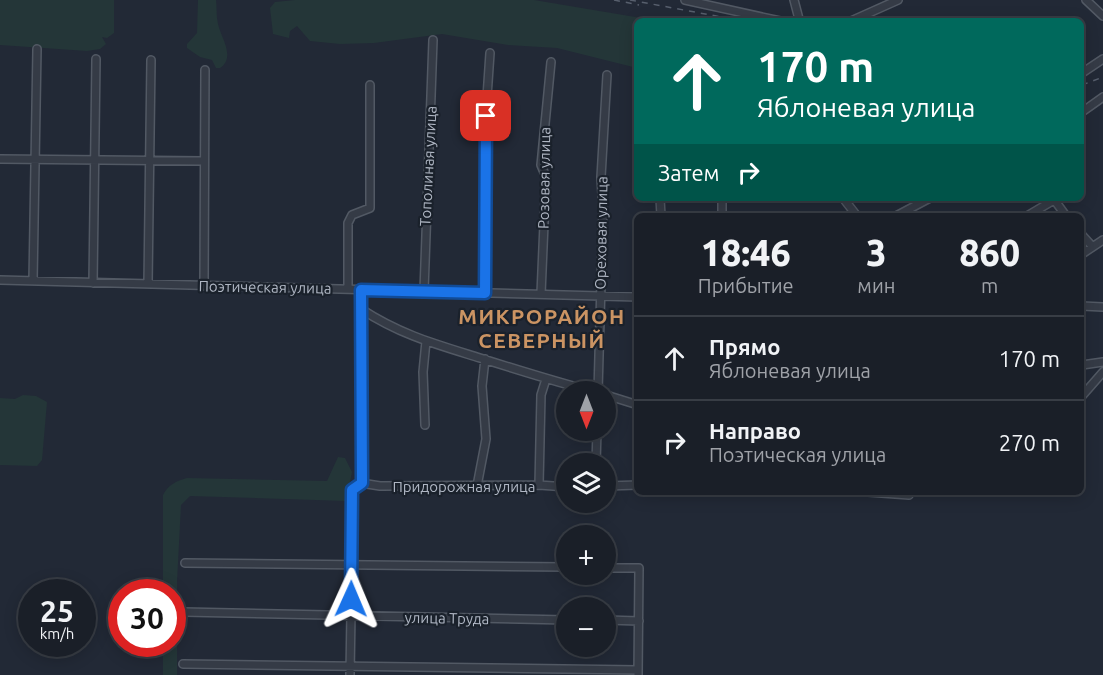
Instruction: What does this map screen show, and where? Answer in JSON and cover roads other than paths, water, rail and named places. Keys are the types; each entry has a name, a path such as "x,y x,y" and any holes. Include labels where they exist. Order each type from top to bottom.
{"street":[{"path":"794,0 798,18"},
{"path":"858,18 898,0"},
{"path":"1086,0 1103,16"},
{"path":"685,1 766,18"},
{"name":"Тополиная улица","path":"424,291 433,40"},
{"path":"33,281 37,49"},
{"path":"485,293 487,98 490,53"},
{"path":"93,283 96,59"},
{"path":"1084,72 1103,59"},
{"path":"148,284 151,60"},
{"name":"Розовая улица","path":"541,294 546,177 541,165 551,62"},
{"path":"204,286 205,70"},
{"name":"Ореховая улица","path":"597,381 603,211 601,177 607,75"},
{"path":"348,289 348,223 352,215 370,208 370,85"},
{"path":"1084,111 1103,97"},
{"path":"0,159 204,161"},
{"path":"845,201 855,213"},
{"path":"902,213 924,201"},
{"path":"1032,213 1051,201"},
{"path":"1084,237 1092,246"},
{"path":"1084,252 1103,240"},
{"name":"Поэтическая улица","path":"0,280 634,297"},
{"path":"350,675 352,490 362,483 361,290"},
{"path":"1084,306 1103,307"},
{"path":"362,309 392,328 426,341 556,382"},
{"path":"425,425 423,372 426,341"},
{"path":"477,486 486,439 482,386 485,359"},
{"path":"1084,365 1103,362"},
{"path":"1084,394 1103,372"},
{"path":"539,485 541,395 546,379"},
{"path":"616,398 634,404"},
{"name":"Придорожная улица","path":"362,483 380,486 556,486"},
{"path":"616,486 634,485"},
{"path":"185,563 556,567"},
{"path":"183,664 638,672 639,568 616,568"},
{"name":"улица Труда","path":"186,612 556,620"},
{"path":"616,620 639,621"}],"railway":[{"path":"614,0 639,5"},
{"path":"630,0 727,18"},
{"path":"1084,84 1103,77"}],"district":[{"name":"МИКРОРАЙОН СЕВЕРНЫЙ","path":"542,328"}]}
